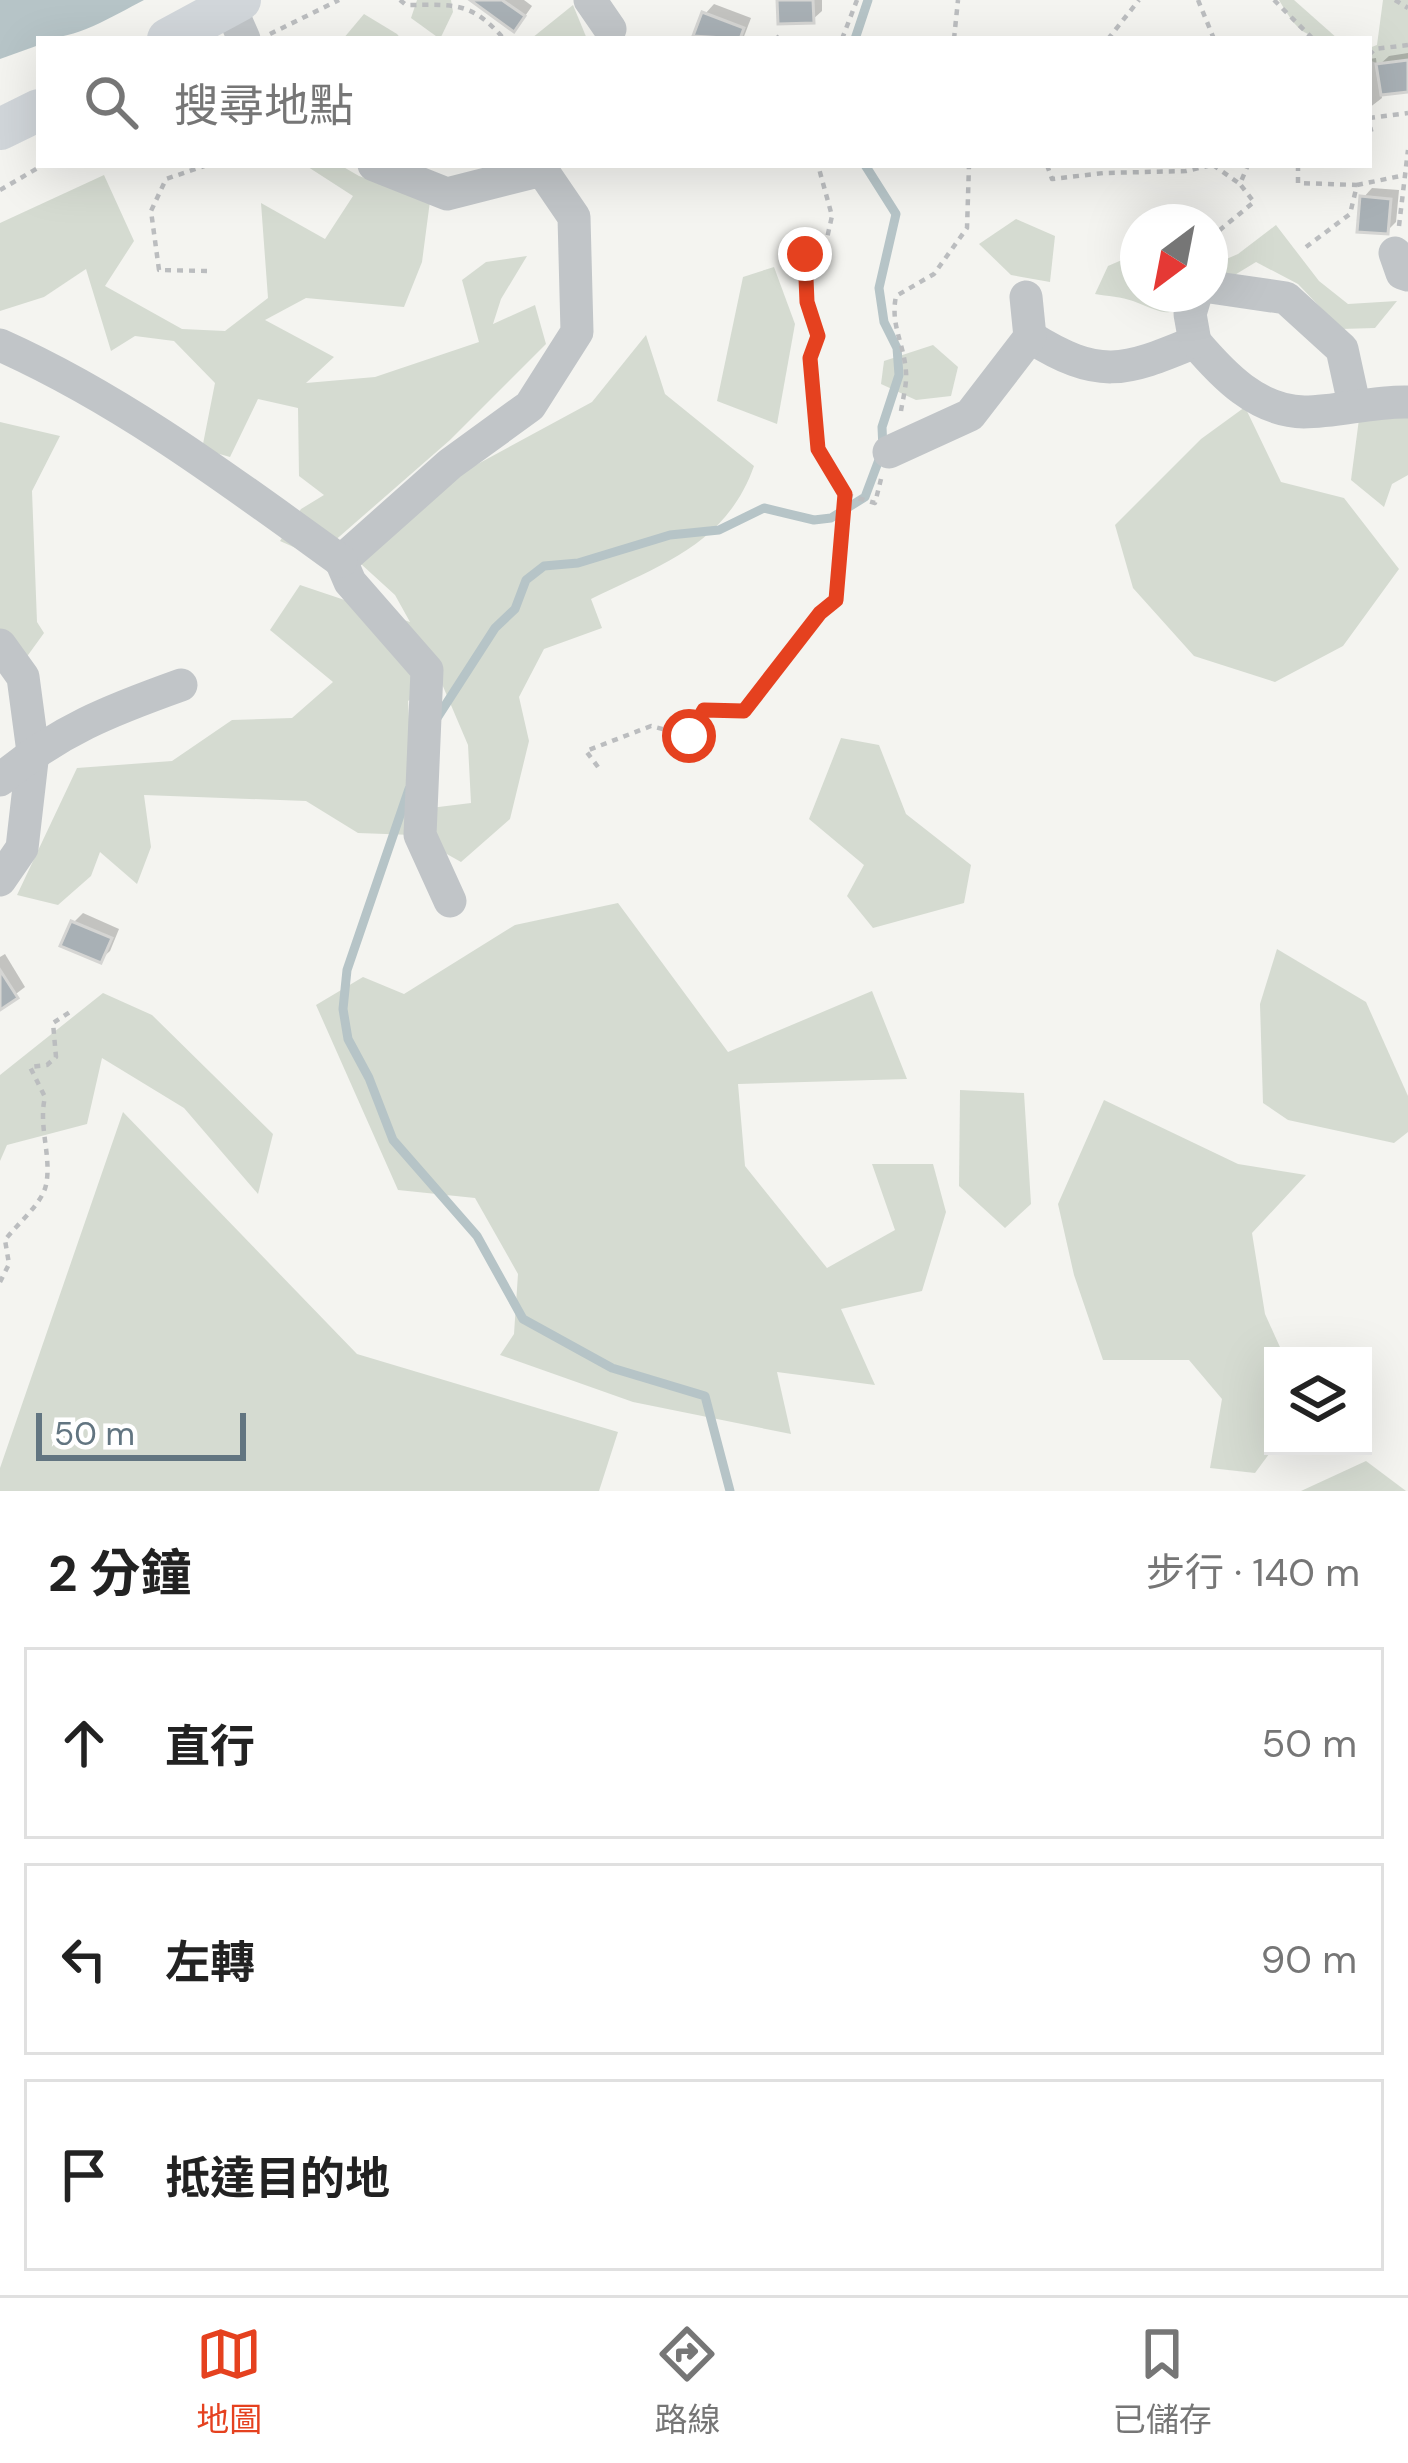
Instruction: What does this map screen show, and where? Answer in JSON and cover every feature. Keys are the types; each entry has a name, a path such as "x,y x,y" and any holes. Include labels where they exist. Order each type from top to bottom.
{"main road":[{"path":"177,36 238,15"},
{"path":"0,129 36,111"}],"street":[{"path":"590,0 610,29"},
{"path":"341,561 450,464 530,406 577,332 574,217 542,170 447,194 382,168"},
{"path":"1228,290 1286,298 1342,349 1354,404"},
{"path":"889,452 970,416 1030,337 1026,297"},
{"path":"1191,312 1195,342 1235,384 1265,404 1303,412 1408,402"},
{"path":"1030,337 1064,358 1104,369 1129,368 1195,342"},
{"path":"0,345 66,374 341,561 350,582 427,670 420,835 450,901"},
{"path":"0,645 23,677 33,752 22,848 0,880"},
{"path":"0,781 33,752 94,716 181,685"}],"path":[{"path":"266,36 340,0"},
{"path":"400,0 406,5 461,5 500,36"},
{"path":"843,36 857,0"},
{"path":"954,36 958,0"},
{"path":"1110,36 1139,0"},
{"path":"1198,0 1213,36"},
{"path":"1274,0 1309,36"},
{"path":"1395,0 1408,8"},
{"path":"1372,53 1408,45"},
{"path":"1372,118 1408,113"},
{"path":"1401,264 1408,150"},
{"path":"0,190 39,168"},
{"path":"198,168 166,179 151,211 159,270 207,271"},
{"path":"598,767 586,751 651,726 689,736 704,710 744,711 820,613 836,600 845,494 818,449 810,358 818,336 807,302 805,254 822,260 832,216 819,168"},
{"path":"845,494 875,503 907,376 891,320 896,296 934,274 968,228 969,168"},
{"path":"1048,168 1052,179 1201,168"},
{"path":"1217,168 1240,184 1254,202 1228,223"},
{"path":"1240,184 1247,168"},
{"path":"1298,168 1298,183 1357,185 1405,175"},
{"path":"1306,247 1350,214 1357,185"},
{"path":"0,1282 9,1264 5,1240 22,1216 38,1204 47,1183 40,1117 45,1097 30,1067 47,1065 56,1057 53,1023 70,1012"}],"shaded area":[{"path":"0,0 144,0 67,35 36,36 36,46 0,59"},
{"path":"417,0 451,0 453,12 441,36 411,18"},
{"path":"1279,0 1294,0 1335,36 1314,36 1290,18"},
{"path":"1383,0 1408,0 1408,72 1372,61 1372,47 1377,45"},
{"path":"573,5 586,36 534,36"},
{"path":"364,14 399,36 346,36"},
{"path":"310,168 345,168 430,201 422,262 404,307 306,298 265,320 334,357 306,383 375,377 479,342 462,280 486,262 527,256 501,299 493,324 535,305 546,344 450,440 316,557 280,541 301,509 324,495 299,476 298,408 258,399 230,457 202,449 215,383 174,341 135,336 111,351 86,269 44,297 0,311 0,223 104,175 134,241 105,286 182,329 225,331 268,298 261,203 325,239 353,196"},
{"path":"1016,219 1055,236 1050,282 1011,275 979,244"},
{"path":"1276,225 1319,281 1348,304 1397,301 1375,328 1341,329 1298,284 1256,262 1228,279 1228,258"},
{"path":"1120,261 1120,297 1095,294 1108,266"},
{"path":"774,267 795,324 777,424 717,401 743,277"},
{"path":"646,335 665,394 754,466 742,493 708,534 666,563 591,599 602,628 544,649 519,697 529,741 510,819 461,862 413,835 358,833 306,801 144,795 151,847 137,884 100,852 91,876 58,905 17,895 77,768 172,761 232,720 292,718 333,682 270,630 300,585 410,622 395,595 361,564 439,485 592,402","holes":["439,677 468,745 471,803 414,810 408,701"]},
{"path":"933,345 958,367 951,396 916,400 881,384 884,361"},
{"path":"1245,407 1281,482 1344,498 1399,569 1343,646 1275,682 1194,656 1133,588 1115,525 1201,439"},
{"path":"1408,412 1408,475 1392,484 1384,507 1351,480 1359,419"},
{"path":"0,422 60,436 32,491 37,622 44,633 23,662 0,648"},
{"path":"841,738 879,745 906,814 971,865 964,903 873,928 847,896 864,865 809,819"},
{"path":"618,903 728,1052 872,991 907,1079 738,1084 745,1166 827,1268 895,1230 872,1164 933,1164 946,1212 922,1291 841,1309 875,1385 777,1372 791,1434 633,1402 500,1355 514,1334 518,1274 475,1198 398,1190 316,1005 363,977 404,994 515,925"},
{"path":"1277,949 1366,1002 1408,1096 1408,1132 1394,1143 1288,1120 1263,1103 1260,1004"},
{"path":"103,993 152,1015 273,1134 258,1194 184,1108 102,1058 87,1124 7,1145 0,1161 0,1075"},
{"path":"960,1090 1024,1093 1031,1204 1005,1228 959,1186"},
{"path":"1104,1100 1238,1164 1306,1175 1252,1233 1265,1314 1280,1347 1264,1347 1264,1455 1268,1455 1255,1473 1210,1468 1222,1399 1189,1360 1103,1360 1074,1275 1058,1204"},
{"path":"123,1112 357,1354 618,1432 599,1491 0,1491 0,1468"},
{"path":"1366,1461 1406,1491 1301,1491"}],"building":[{"path":"470,0 502,0 525,16 514,32"},
{"path":"777,0 813,0 814,23 778,24"},
{"path":"702,12 744,28 741,36 693,36"},
{"path":"1408,60 1408,92 1381,95 1376,64"},
{"path":"1360,196 1391,199 1388,234 1357,232"},
{"path":"71,921 112,938 101,963 60,946"},
{"path":"0,970 18,998 0,1010"}],"waterway":[{"path":"856,36 868,0"},
{"path":"437,718 495,628 515,609 526,580 544,566 578,563 670,535 719,530 764,508 814,520 831,518 865,497 883,449 882,427 899,375 897,348 884,322 879,288 896,214 867,168"},
{"path":"409,789 347,970 343,1009 348,1039 393,1140 477,1236 523,1319 612,1368 705,1396 730,1491"}],"route":[{"path":"689,736 704,710 744,711 820,613 836,600 845,494 818,449 810,358 818,336 807,302 805,254"}]}
